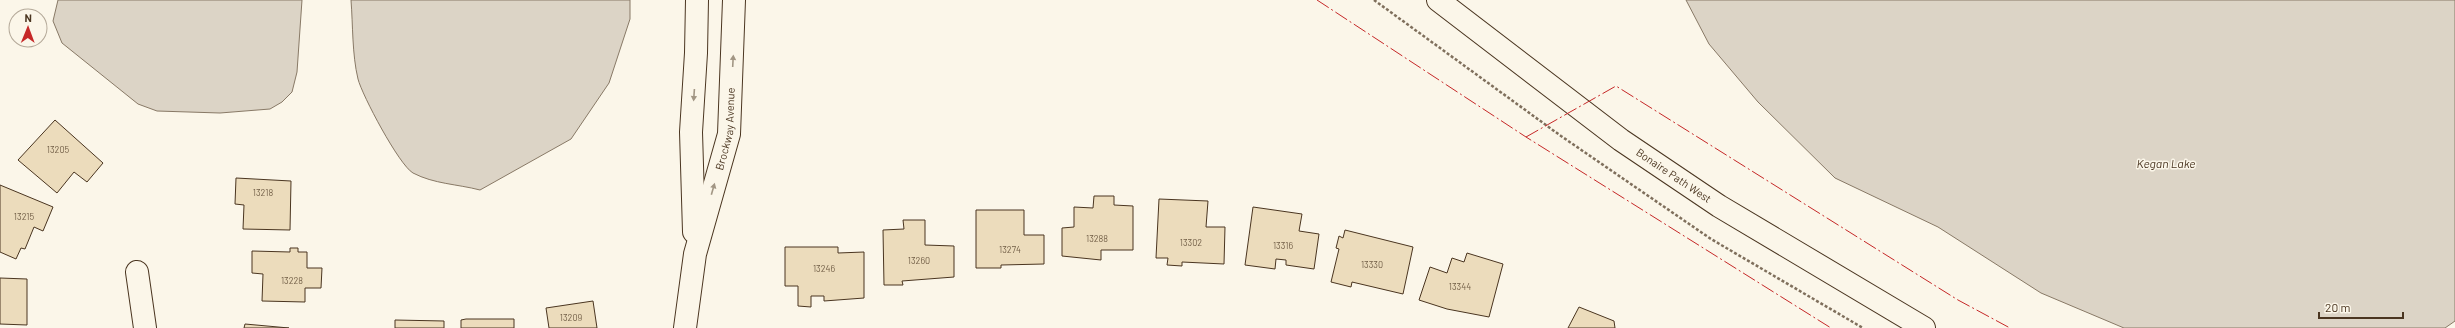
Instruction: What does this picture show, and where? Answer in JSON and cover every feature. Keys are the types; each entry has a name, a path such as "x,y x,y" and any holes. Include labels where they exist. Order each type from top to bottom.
{"street":[{"name":"Brockway Avenue","path":"695,254 691,132 696,53 697,0"},
{"name":"Brockway Avenue","path":"685,328 695,254 729,134 734,0"},
{"name":"Bonaire Path West","path":"1438,0 1621,140 1699,193 1805,259 1924,328"},
{"path":"137,272 145,328"}],"water":[{"path":"58,0 302,0 297,72 292,92 282,102 270,109 220,113 157,111 138,104 62,43 53,21"},
{"path":"351,0 630,0 630,19 609,83 571,139 480,190 437,182 413,173 390,144 373,114 358,79 354,50"},
{"name":"Kegan Lake","path":"1686,0 2455,0 2455,321 2445,328 2124,328 2041,293 1938,227 1835,178 1758,102 1709,44"}],"building":[{"path":"55,120 103,163 87,182 74,172 57,193 18,160"},
{"path":"236,178 291,181 290,230 243,229 244,205 235,204"},
{"path":"0,185 53,207 43,231 34,227 25,249 21,248 16,259 0,252"},
{"path":"1094,196 1114,196 1114,205 1133,206 1133,250 1101,250 1101,260 1062,256 1062,228 1074,227 1074,207 1093,208"},
{"path":"1159,199 1208,201 1206,227 1225,227 1224,264 1182,262 1182,266 1167,265 1168,258 1156,258"},
{"path":"1253,207 1302,214 1299,231 1319,234 1314,269 1286,265 1286,260 1276,259 1275,269 1245,265"},
{"path":"976,210 1024,210 1024,235 1044,235 1044,264 1001,265 1001,268 976,268"},
{"path":"903,220 925,220 925,245 954,246 954,277 902,281 903,285 884,285 883,230 904,229"},
{"path":"1345,230 1413,247 1403,294 1352,282 1351,287 1331,282 1339,249 1336,248 1339,236 1343,238"},
{"path":"785,247 838,247 838,253 864,252 864,298 824,301 824,296 811,296 811,307 798,306 798,286 785,286"},
{"path":"290,248 298,248 298,252 307,252 307,268 322,268 321,288 305,288 305,302 262,301 263,274 252,273 252,251 290,252"},
{"path":"1467,253 1503,264 1489,317 1447,309 1419,300 1430,267 1447,273 1452,258 1464,262"},
{"path":"0,278 27,279 27,325 0,324"},
{"path":"593,301 597,328 549,328 546,308"},
{"path":"1579,307 1614,321 1615,328 1568,328"},
{"path":"514,319 514,328 461,328 461,320"},
{"path":"395,320 444,321 444,328 395,328"},
{"path":"245,324 289,328 244,328"}],"power":[{"path":"1317,0 1526,137 1831,328"},
{"path":"1526,137 1616,86 1958,300 2010,328"}]}
